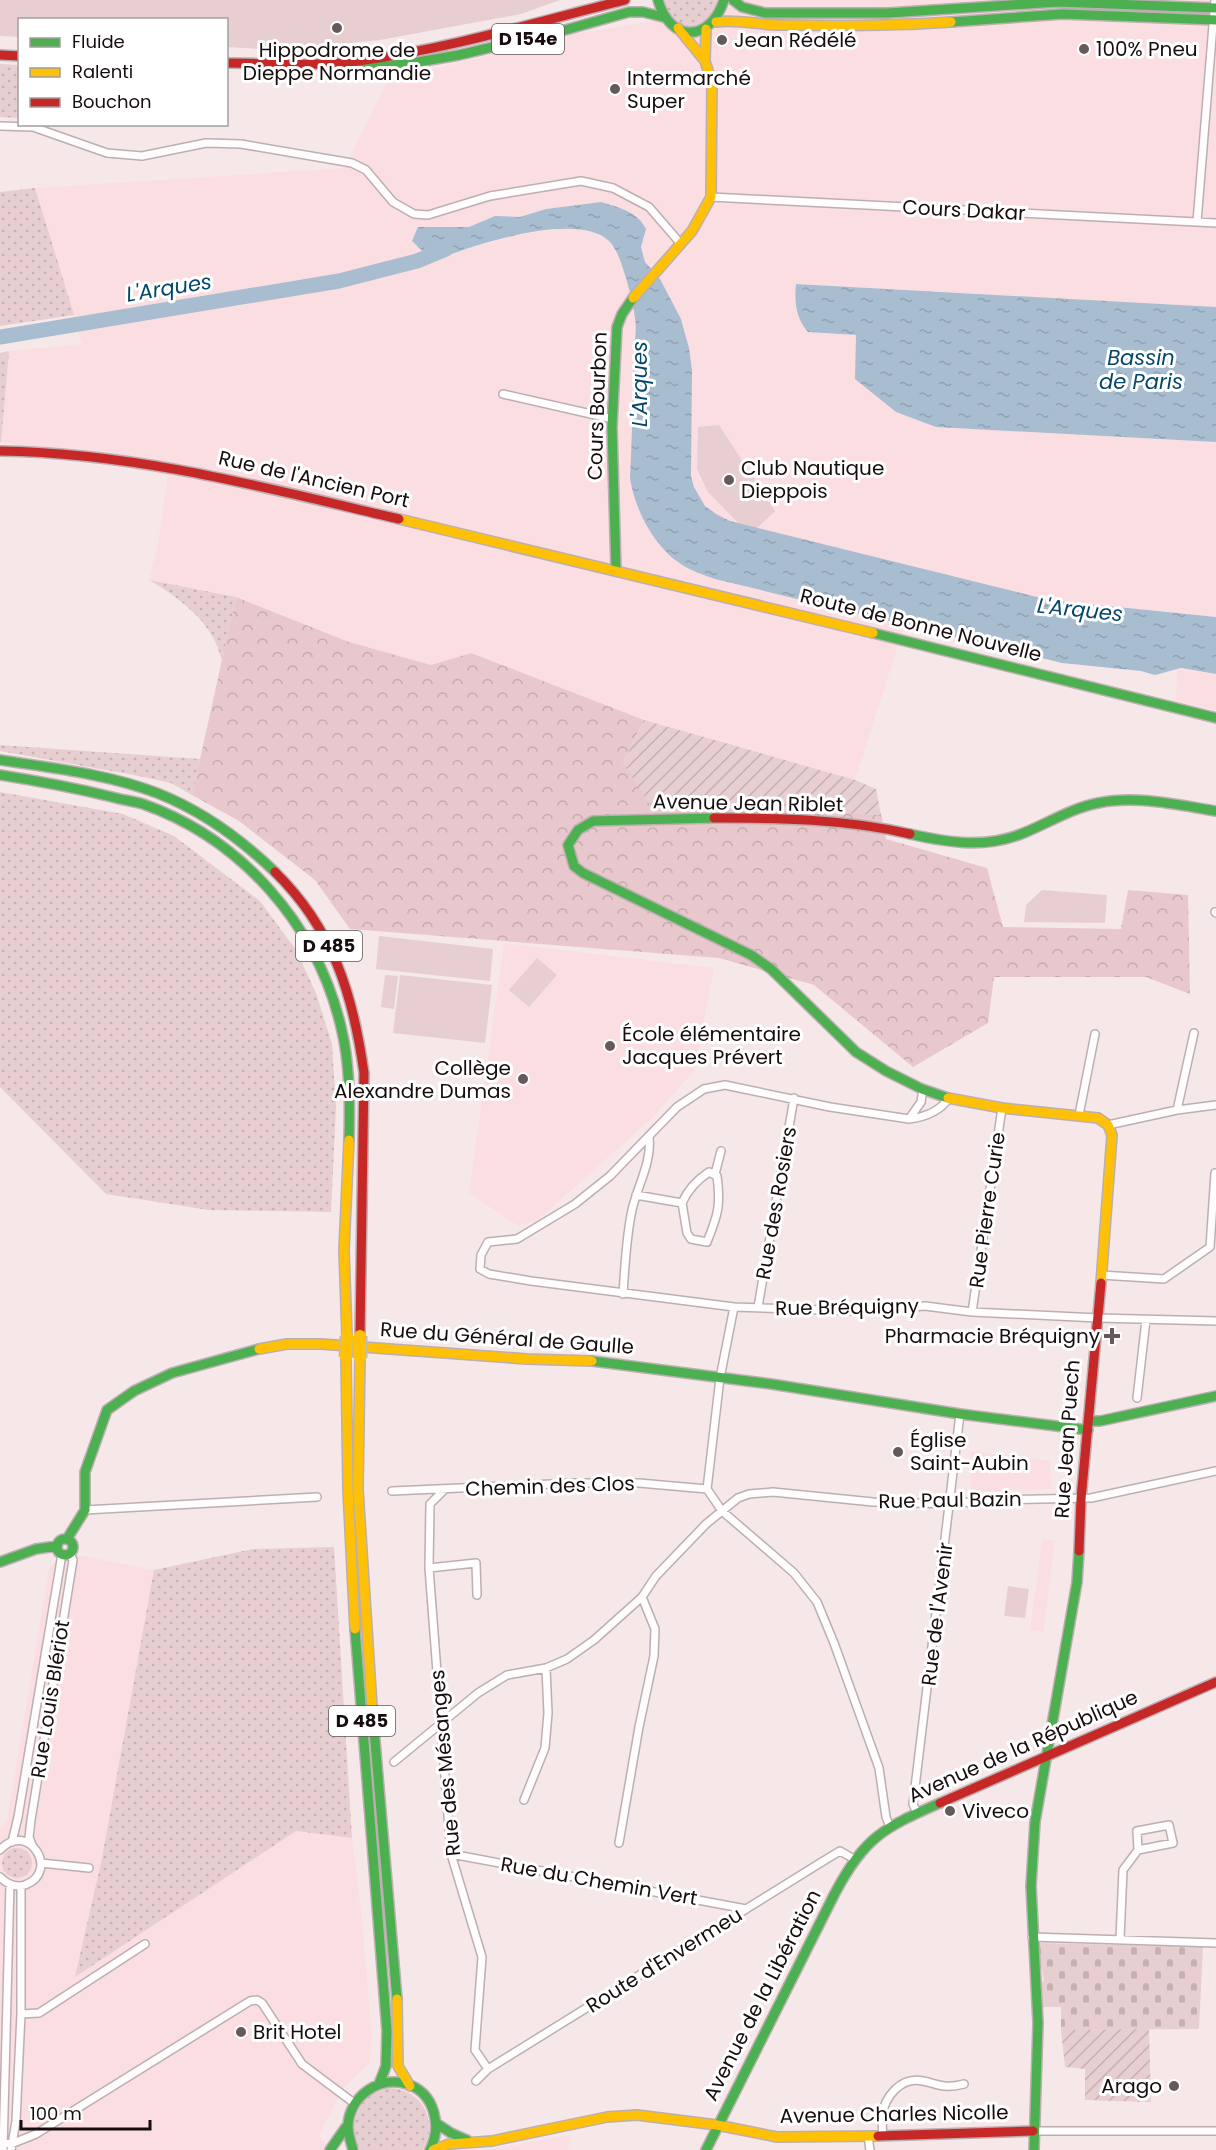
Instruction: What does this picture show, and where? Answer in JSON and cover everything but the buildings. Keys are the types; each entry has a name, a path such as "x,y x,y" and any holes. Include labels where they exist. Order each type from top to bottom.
{"main road":[{"path":"538,20 594,0"},
{"name":"D 154e","path":"228,63 322,64 386,57 625,0"},
{"path":"658,0 663,17"},
{"name":"Cours Bourbon","path":"705,61 711,26 722,11 724,0"},
{"path":"733,0 742,7 765,13 888,13 1058,2 1215,11"},
{"name":"D 154e","path":"283,65 322,69 391,66 473,51 635,11 663,17"},
{"path":"678,28 687,32 732,20 762,25 888,26 1063,14 1215,11"},
{"name":"Cours Bourbon","path":"616,570 613,419 617,327 620,316 631,300 681,244 706,211 711,197 712,83 705,61 678,28 663,17"},
{"path":"0,55 18,56"},
{"name":"Rue de l'Ancien Port","path":"0,451 43,451 156,464 217,476 616,570"},
{"name":"Route de Bonne Nouvelle","path":"616,570 1216,718"},
{"name":"D 485","path":"0,760 71,771 150,791 206,818 245,844 282,877 309,912 332,950 347,988 358,1030 364,1073 358,1489 377,1775 397,2003 398,2066 410,2086"},
{"name":"D 485","path":"0,775 67,786 146,805 200,831 236,855 271,888 301,929 317,956 332,993 343,1035 348,1073 344,1251 348,1490 356,1647 387,2031 386,2066 379,2084"},
{"name":"Avenue Jean Riblet","path":"1108,1125 1098,1118 1002,1108 950,1098 923,1089 886,1071 856,1052 771,969 751,955 583,873 574,866 568,845 573,834 583,824 593,821 722,818 872,826 954,841 981,843 997,842 1020,836 1073,811 1097,803 1124,800 1216,811"},
{"name":"Rue Jean Puech","path":"1034,2150 1038,2023 1030,1886 1035,1822 1077,1582 1081,1499 1112,1135 1108,1125"},
{"name":"Rue du Général de Gaulle","path":"85,1510 85,1472 107,1410 134,1391 172,1373 246,1352 287,1344 321,1344 527,1359 598,1361 960,1414 1089,1425 1216,1396"},
{"path":"0,1562 36,1549 64,1548 85,1510"},
{"name":"Avenue de la République","path":"854,1859 870,1841 890,1827 1216,1682"},
{"name":"Avenue de la Libération","path":"706,2150 854,1859"},
{"path":"330,2150 346,2127 350,2110 361,2094 379,2084 400,2083 422,2093 430,2104 436,2123 436,2133 431,2150"},
{"name":"Avenue Charles Nicolle","path":"431,2150 449,2144 492,2140 607,2117 637,2115 717,2125 777,2137 821,2138 1033,2131"},
{"path":"436,2123 469,2141"},
{"path":"346,2127 353,2150"}],"street":[{"path":"1197,222 1215,11"},
{"path":"0,126 33,127 106,153 142,156 206,143 241,144 352,163 366,170 393,202 414,214 428,215 490,196 581,181 613,188 649,207 681,244"},
{"name":"Cours Dakar","path":"711,197 1216,223"},
{"path":"503,394 613,419"},
{"path":"1177,1110 1194,1033"},
{"path":"1079,1115 1095,1034"},
{"path":"623,1294 626,1250 636,1195 650,1149 649,1138 677,1107 704,1089 725,1085 830,1107 909,1119 922,1117 943,1107 950,1098"},
{"path":"909,1119 921,1102 923,1089"},
{"name":"Rue des Rosiers","path":"758,1308 794,1098"},
{"path":"1108,1125 1177,1110 1216,1105"},
{"name":"Rue Pierre Curie","path":"972,1312 1002,1108"},
{"name":"Rue Bréquigny","path":"649,1138 610,1176 575,1204 517,1239 488,1242 481,1255 480,1269 489,1274 623,1294 734,1307 853,1311 925,1306 972,1312 1216,1321"},
{"path":"715,1174 709,1172 699,1178 682,1203 687,1233 691,1239 707,1242 718,1214 720,1197 715,1174 721,1151"},
{"path":"1101,1275 1164,1279 1210,1247 1213,1240 1215,1173"},
{"path":"636,1195 682,1203"},
{"path":"734,1307 720,1378 707,1489 722,1511 786,1566 817,1602 879,1768 886,1817 890,1827"},
{"path":"1137,1398 1146,1320"},
{"name":"Rue de l'Avenir","path":"917,1814 914,1801 960,1414"},
{"name":"Rue Paul Bazin","path":"394,1762 478,1693 507,1675 546,1668 567,1659 594,1640 642,1597 656,1575 706,1524 738,1498 749,1494 773,1492 873,1502 950,1504 998,1500 1081,1499 1216,1471"},
{"name":"Chemin des Clos","path":"392,1491 574,1483 639,1483 707,1489"},
{"name":"Rue des Mésanges","path":"444,1490 429,1504 429,1568 451,1854 482,1957 475,2050 488,2069"},
{"path":"85,1510 317,1497"},
{"name":"Rue Louis Blériot","path":"12,1842 64,1548"},
{"name":"Rue Louis Blériot","path":"32,1845 29,1837 31,1820 73,1560 64,1548"},
{"path":"429,1568 476,1563 477,1595"},
{"path":"619,1843 654,1656 655,1629 642,1597"},
{"path":"524,1800 545,1748 548,1713 546,1668"},
{"path":"1120,1939 1123,1870 1138,1850 1137,1831 1169,1825 1173,1843 1138,1850"},
{"path":"0,1850 12,1842 19,1841 32,1845 37,1850 41,1863 38,1876 21,1886 10,1884 0,1876"},
{"name":"Route d'Envermeu","path":"476,2081 488,2069 840,1851 854,1859"},
{"name":"Rue du Chemin Vert","path":"451,1854 746,1908"},
{"path":"41,1863 89,1868"},
{"path":"6,2146 10,1884"},
{"path":"6,2146 16,2121 21,2014 21,1886"},
{"path":"1032,1937 1216,1942"},
{"path":"21,2014 39,2013 145,1944"},
{"path":"6,2146 36,2133 250,2001 257,2000 262,2003 308,2070 354,2103"},
{"path":"882,2136 882,2118 888,2097 902,2084 910,2080 920,2080 949,2088 964,2084"},
{"name":"Avenue Charles Nicolle","path":"1033,2131 1216,2131"},
{"path":"868,2136 870,2150"}],"shaded area":[{"path":"680,0 1216,0 1216,307 796,284 794,301 808,332 856,335 896,412 936,427 1216,442 1216,617 1049,600 725,520 716,514 705,506 691,476 692,370 684,327 657,278 645,262 641,247 646,229 601,202 546,209 520,217 495,216 469,227 418,227 433,261 518,235 565,228 593,232 610,241 625,272 635,318 633,407 643,518 659,543 679,563 703,575 905,624 855,780 644,720 471,653 431,665 349,642 236,597 149,580 157,549 168,476 1,442 9,351 82,344 35,188 344,168 391,75 438,68 577,33 654,21"},
{"path":"1177,669 1216,674 1216,710 1176,701"},
{"name":"École élémentaire Jacques Prévert","path":"504,943 714,968 694,1071 650,1120 539,1219 518,1226 469,1193"},
{"path":"970,1451 1050,1461 1051,1489 971,1492"},
{"path":"1042,1539 1055,1541 1043,1632 1030,1630"},
{"path":"78,1555 154,1570 102,1858 75,1977 296,1831 352,1838 362,1919 372,2039 369,2064 344,2087 319,2135 331,2150 0,2150 0,1827 7,1821 49,1569 57,1560"},
{"path":"571,2135 568,2150 486,2150"}],"green space":[{"name":"Hippodrome de Dieppe Normandie","path":"0,0 560,0 521,14 380,40 274,50 228,47 228,18 18,18 18,37 0,36"},
{"path":"664,0 717,0 708,20 700,25 690,26 681,25 673,20"},
{"path":"0,64 18,65 18,118 0,117"},
{"path":"35,188 74,315 0,326 0,192"},
{"path":"9,351 1,442 0,442 0,353"},
{"name":"Club Nautique Dieppois","path":"719,425 775,511 750,535 708,492 697,469 698,427"},
{"path":"149,580 236,597 222,661 218,647 204,624 184,604"},
{"path":"236,597 349,642 431,665 471,653 644,720 623,763 816,811 881,815 886,839 987,868 1003,927 1121,929 1128,890 1188,895 1190,994 1146,977 994,977 988,1023 913,1067 814,985 719,958 350,929 315,880 239,821 192,795"},
{"path":"644,720 855,780 876,789 881,815 650,805 623,763"},
{"path":"0,745 200,759 192,795 171,783 0,751"},
{"path":"0,792 123,814 174,836 260,901 296,950 316,993 332,1044 336,1107 331,1212 209,1210 106,1194 0,1087"},
{"path":"1042,890 1107,895 1105,923 1024,922 1026,905"},
{"path":"379,936 493,949 490,981 376,969"},
{"path":"537,958 557,975 529,1007 509,990"},
{"path":"385,975 398,976 394,1009 381,1007"},
{"path":"400,975 492,985 485,1043 393,1033"},
{"path":"334,1547 352,1838 296,1831 75,1977 102,1858 154,1570 253,1549"},
{"path":"1008,1586 1029,1589 1025,1618 1004,1616"},
{"path":"17,1848 28,1852 32,1863 28,1874 17,1878 6,1874 2,1863 6,1852"},
{"path":"1040,1943 1203,1947 1199,2029 1061,2030 1061,2007 1043,2007 1040,1982 1044,1981 1042,1969 1039,1968 1037,1946"},
{"path":"1149,2029 1151,2102 1085,2100 1085,2069 1065,2067 1061,2030"},
{"path":"389,2088 411,2094 425,2109 429,2129 423,2150 360,2150 353,2130 357,2111 370,2096"}],"water":[{"path":"601,202 633,214 642,223 646,229 641,247 645,262 660,279 681,319 692,370 691,476 694,487 705,506 730,521 1049,600 1216,617 1216,674 1181,668 1155,675 1141,671 1062,663 715,579 689,569 671,557 647,527 636,503 630,478 636,323 626,277 618,255 609,241 593,232 573,229 549,230 496,240 433,261 412,241 418,227 469,227 495,216 520,217 546,209"},
{"name":"Bassin de Paris","path":"796,284 1216,307 1216,442 936,427 896,412 855,379 856,335 808,332 804,327 797,310"}],"waterway":[{"name":"L'Arques","path":"0,337 339,281 417,261 446,249"}],"traffic: fast":[{"path":"658,0 671,24 680,30 690,32 700,30 709,24 718,14 724,0"},
{"path":"733,0 742,7 765,13 888,13 1058,2 1216,8"},
{"path":"352,68 406,64 459,55 629,12 643,12 663,17"},
{"path":"951,22 1063,14 1216,20"},
{"path":"616,570 612,427 617,327 622,314 633,298"},
{"path":"873,633 1216,718"},
{"path":"0,760 100,776 157,793 219,826 275,872"},
{"path":"0,775 143,804 179,819 212,839 243,863 270,890 294,921 314,954 330,990 341,1027 348,1069 349,1140"},
{"path":"910,834 954,842 997,841 1026,832 1079,808 1113,801 1142,800 1216,811"},
{"path":"714,818 593,821 578,830 568,845 574,866 583,873 751,955 771,969 856,1052 886,1071 922,1089 948,1098"},
{"path":"67,1539 85,1510 85,1472 107,1410 134,1391 172,1373 259,1349"},
{"path":"592,1361 771,1384 960,1414 1088,1430"},
{"path":"1089,1421 1100,1421 1216,1396"},
{"path":"65,1539 71,1541 73,1547 71,1553 65,1555 59,1553 57,1547 59,1541 65,1539"},
{"path":"0,1562 36,1549 57,1546"},
{"path":"1034,2150 1038,2023 1031,1886 1035,1822 1077,1582 1079,1551"},
{"path":"355,1629 387,2031 386,2066 379,2084"},
{"path":"372,1706 397,1999"},
{"path":"706,2150 835,1893 856,1859 877,1836 940,1803"},
{"path":"353,2150 348,2127 353,2107 367,2091 376,2086 396,2082 417,2088 430,2103 435,2121 434,2141 430,2150"},
{"path":"436,2123 467,2140"},
{"path":"330,2150 346,2127"}],"traffic: slow":[{"path":"716,22 845,26 951,22"},
{"path":"678,28 705,61"},
{"path":"633,298 692,231 711,197 712,83 705,61 706,29"},
{"path":"399,519 873,633"},
{"path":"948,1098 1002,1108 1098,1118 1108,1125 1112,1135 1101,1283"},
{"path":"347,1336 344,1250 349,1140"},
{"path":"346,1357 347,1336"},
{"path":"360,1336 360,1358"},
{"path":"259,1349 287,1344 321,1344 527,1359 592,1361"},
{"path":"346,1357 348,1490 355,1629"},
{"path":"360,1358 358,1489 372,1706"},
{"path":"397,1999 398,2066 410,2086"},
{"path":"433,2150 449,2144 492,2141 607,2117 637,2115 717,2125 777,2137 878,2136"}],"traffic: jam":[{"path":"228,63 325,64 392,56 492,34 625,0"},
{"path":"0,55 18,56"},
{"path":"0,451 51,453 152,465 251,484 399,519"},
{"path":"714,818 837,822 910,834"},
{"path":"275,872 312,916 326,940 337,964 354,1016 364,1073 360,1336"},
{"path":"1079,1551 1081,1499 1101,1283"},
{"path":"940,1803 1216,1682"},
{"path":"878,2136 1033,2131"}],"place":[{"name":"Hippodrome de Dieppe Normandie","path":"337,28"},
{"name":"Jean Rédélé","path":"722,40"},
{"name":"100% Pneu","path":"1084,49"},
{"name":"Intermarché Super","path":"615,89"},
{"name":"Club Nautique Dieppois","path":"729,480"},
{"name":"École élémentaire Jacques Prévert","path":"610,1046"},
{"name":"Collège Alexandre Dumas","path":"523,1079"},
{"name":"Pharmacie Bréquigny","path":"1112,1336"},
{"name":"Église Saint-Aubin","path":"898,1452"},
{"name":"Viveco","path":"950,1811"},
{"name":"Brit Hotel","path":"241,2032"},
{"name":"Arago","path":"1174,2086"}]}
